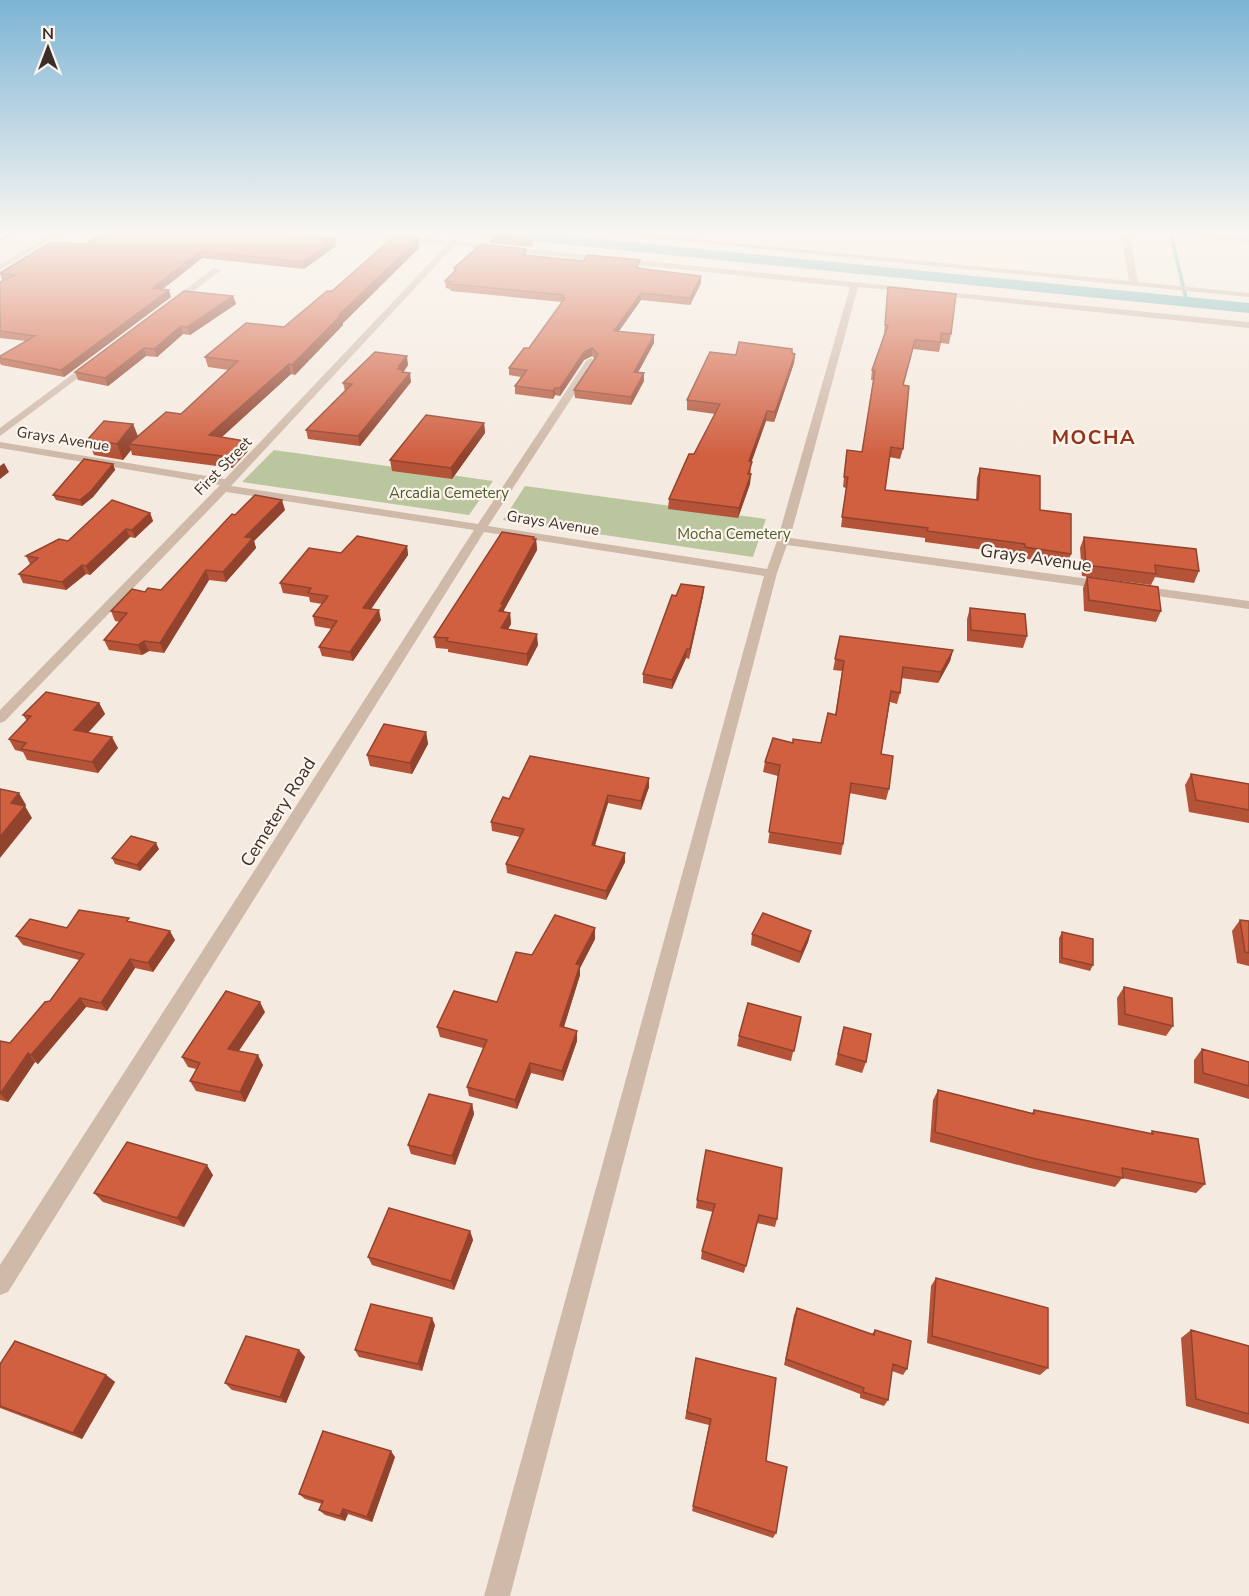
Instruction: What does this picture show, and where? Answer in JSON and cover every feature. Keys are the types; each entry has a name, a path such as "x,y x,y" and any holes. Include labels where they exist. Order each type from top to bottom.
{"street":[{"name":"First Street","path":"0,718 225,486 395,305"},
{"path":"497,1596 771,573 783,541 849,305"},
{"path":"1057,305 1249,325"},
{"path":"0,433 104,355"},
{"name":"Cemetery Road","path":"0,1284 481,528 591,361"},
{"name":"Grays Avenue","path":"0,445 225,486 771,573"},
{"name":"Grays Avenue","path":"783,541 1249,605"}],"green space":[{"name":"Arcadia Cemetery","path":"274,450 493,481 469,515 242,482"},
{"name":"Mocha Cemetery","path":"525,486 766,519 753,557 503,520"}],"building":[{"path":"0,305 148,305 61,370 0,358 35,336 0,331"},
{"path":"165,305 219,305 187,327 181,326 154,349 144,348 105,378 75,372"},
{"path":"310,305 349,305 292,365 289,364 209,435 245,441 229,457 129,444 166,412 181,414 238,361 205,357 246,323 284,327"},
{"path":"560,305 632,305 614,331 654,335 634,372 644,373 631,397 574,390 598,354 592,348 584,352 560,388 555,388 553,391 515,386 527,370 509,368 524,348 529,348"},
{"path":"887,305 955,305 951,334 941,333 941,342 915,340 903,385 909,386 903,449 891,447 885,490 978,500 980,468 1040,476 1040,510 1071,514 1071,554 1025,547 1025,544 927,531 928,528 842,517 848,477 844,477 847,450 862,452 875,371 872,370 888,325 885,325"},
{"path":"739,342 792,349 792,353 795,354 775,412 767,411 749,461 752,462 748,474 751,474 739,508 669,499 689,454 694,454 720,404 687,400 710,352 736,355"},
{"path":"375,352 407,356 398,369 410,373 358,436 306,430 352,384 343,383"},
{"path":"426,415 484,423 451,468 390,460"},
{"path":"104,421 133,424 117,444 88,439"},
{"path":"84,459 113,464 91,491 80,500 53,495"},
{"path":"255,495 282,500 245,537 253,538 223,572 206,570 160,643 144,641 138,645 104,640 127,613 111,611 132,589 145,592 148,588 161,590 232,514 235,515"},
{"path":"112,500 150,513 132,530 126,529 86,566 82,565 62,582 19,574 38,558 26,556 59,539 68,541"},
{"path":"502,532 536,539 499,611 510,613 501,628 537,634 527,654 434,637"},
{"path":"357,536 407,546 363,608 379,610 350,652 319,647 337,621 313,616 328,596 308,593 311,588 280,583 309,548 341,553"},
{"path":"1084,537 1196,549 1199,571 1155,565 1156,574 1086,565"},
{"path":"1087,577 1158,587 1161,611 1089,600"},
{"path":"681,584 704,587 690,649 687,649 672,680 643,674 672,595 676,596"},
{"path":"970,608 1025,614 1027,636 971,630"},
{"path":"840,636 953,650 941,672 903,667 900,693 891,691 881,754 893,756 889,789 851,783 843,844 769,832 780,765 765,762 773,738 793,743 793,739 821,743 828,713 836,715 844,661 835,659"},
{"path":"46,692 99,703 74,730 112,737 92,762 21,749 26,743 9,739 31,716 23,715"},
{"path":"384,724 426,732 410,763 367,755"},
{"path":"530,756 649,778 641,801 608,795 592,845 625,853 606,891 506,864 524,829 491,822 503,797 509,799"},
{"path":"1191,774 1249,784 1249,810 1196,800"},
{"path":"0,789 19,793 11,803 25,806 0,837"},
{"path":"131,836 156,843 137,865 112,858"},
{"path":"79,910 129,918 127,921 170,931 148,963 130,959 101,1003 80,998 31,1055 28,1053 0,1094 0,1041 10,1043 45,1002 50,1001 84,954 16,936 30,919 67,928"},
{"path":"763,913 811,931 801,952 752,934"},
{"path":"555,915 595,928 576,964 580,965 560,1026 577,1031 562,1071 530,1063 515,1100 467,1087 487,1040 437,1027 454,991 497,1002 516,952 532,955"},
{"path":"1240,920 1249,921 1249,953 1245,952"},
{"path":"1062,932 1093,939 1093,965 1062,958"},
{"path":"1124,987 1172,998 1173,1026 1125,1014"},
{"path":"226,991 260,1002 228,1049 258,1055 240,1092 190,1081 200,1063 182,1057"},
{"path":"748,1003 801,1017 794,1051 739,1036"},
{"path":"844,1027 871,1034 866,1062 838,1054"},
{"path":"1202,1049 1249,1062 1249,1086 1203,1073"},
{"path":"938,1090 1034,1114 1034,1110 1153,1134 1152,1131 1198,1139 1205,1184 1122,1168 1123,1178 1036,1159 935,1132"},
{"path":"429,1094 472,1104 452,1156 408,1145"},
{"path":"127,1142 207,1165 177,1218 94,1193"},
{"path":"706,1150 782,1168 777,1219 759,1215 746,1266 702,1251 715,1204 697,1200"},
{"path":"389,1208 470,1231 451,1281 368,1257"},
{"path":"936,1278 1048,1308 1048,1368 932,1336"},
{"path":"371,1304 432,1318 418,1364 355,1350"},
{"path":"797,1308 874,1335 875,1330 911,1341 907,1369 893,1364 888,1400 863,1392 864,1388 786,1359"},
{"path":"1191,1330 1249,1346 1249,1414 1196,1399"},
{"path":"246,1336 299,1350 280,1397 225,1383"},
{"path":"15,1341 106,1375 73,1433 0,1406 0,1364"},
{"path":"696,1358 776,1378 766,1461 787,1467 776,1533 693,1506 711,1419 687,1412"},
{"path":"323,1431 391,1451 367,1517 343,1509 340,1516 319,1510 323,1501 299,1494"}],"waterway":[{"path":"1224,305 1249,308"}],"district":[{"name":"MOCHA","path":"1094,437"}]}
